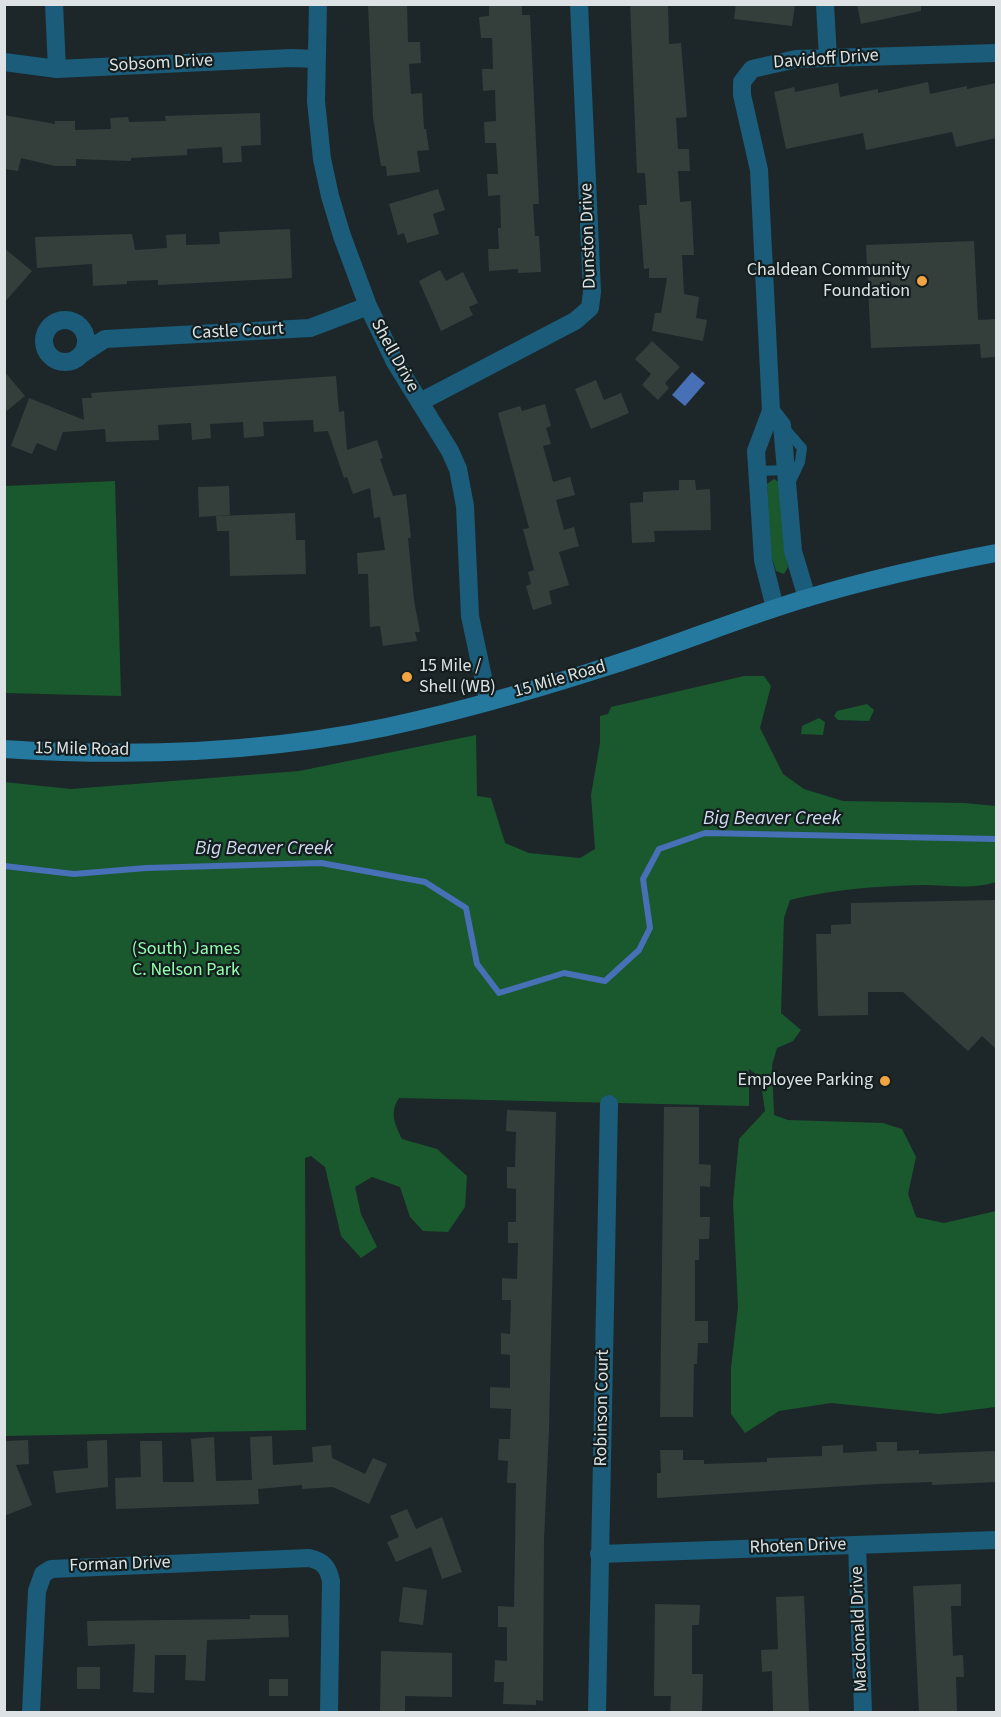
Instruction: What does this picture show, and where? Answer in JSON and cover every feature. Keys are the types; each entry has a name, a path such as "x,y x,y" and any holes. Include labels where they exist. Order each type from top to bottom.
{"main road":[{"name":"15 Mile Road","path":"4,748 160,752 255,745 392,725 488,701 610,666 807,598 920,567 996,553"}],"street":[{"path":"54,4 57,69"},
{"name":"Shell Drive","path":"318,4 316,101 322,159 342,236 368,306 395,362 450,451 458,470 465,506 470,616 488,701"},
{"name":"Dunston Drive","path":"420,402 575,321 590,308 592,292 579,4"},
{"path":"825,4 828,58"},
{"name":"Davidoff Drive","path":"775,608 763,560 758,471 758,441 771,411 759,170 742,95 742,82 752,69 759,66 796,59 996,53"},
{"name":"Sobsom Drive","path":"4,62 57,69 280,58 317,59"},
{"name":"Castle Court","path":"105,339 71,362 56,361 46,351 44,344 46,331 56,321 69,320 105,339 310,328 368,306"},
{"path":"81,327 87,340 82,354"},
{"path":"771,411 782,425 793,551 807,598"},
{"name":"Robinson Court","path":"597,1713 609,1104"},
{"name":"Rhoten Drive","path":"599,1554 996,1540"},
{"name":"Macdonald Drive","path":"857,1545 863,1713"},
{"name":"Forman Drive","path":"32,1713 37,1591 43,1574 61,1567 309,1558 324,1564 329,1570 331,1581 329,1713"}],"lane":[{"path":"758,471 788,478"}],"green space":[{"path":"774,479 781,483 784,546 788,567 784,574 776,571 771,555 767,484"},
{"path":"115,481 121,696 5,693 5,486"},
{"name":"(South) James C. Nelson Park","path":"744,676 764,676 771,686 760,728 783,774 804,789 843,801 964,803 996,806 996,882 969,886 890,886 823,893 790,900 784,918 781,1013 801,1030 793,1041 777,1048 772,1065 774,1115 788,1120 883,1123 902,1129 916,1157 908,1194 916,1217 944,1223 996,1211 996,1407 939,1414 831,1403 779,1411 745,1433 731,1414 731,1368 738,1307 733,1202 739,1139 765,1111 760,1077 749,1069 749,1106 399,1098 394,1114 402,1139 437,1149 467,1176 465,1207 448,1232 423,1231 410,1217 400,1187 372,1177 355,1187 361,1214 377,1247 361,1258 341,1236 325,1167 311,1156 305,1158 306,1430 5,1436 4,782 71,789 299,771 476,735 477,796 491,798 505,843 529,853 580,858 595,849 591,795 600,743 600,716 608,714 611,707"},
{"path":"867,704 874,710 869,721 838,720 834,716 837,711"},
{"path":"819,718 825,722 823,735 801,734 802,726"}],"water":[{"path":"692,372 705,383 685,406 672,395"}],"building":[{"path":"368,4 407,4 408,42 420,42 421,63 409,64 411,94 422,93 424,129 426,129 429,150 417,151 420,172 387,176 386,166 381,166 373,117"},
{"path":"489,4 522,4 522,15 530,15 539,204 533,204 535,236 539,236 541,272 518,273 518,269 489,271 488,249 499,249 498,228 501,228 500,195 488,196 487,174 498,174 496,143 485,143 484,122 496,121 495,90 483,91 482,69 493,69 492,38 481,38 479,17 489,16"},
{"path":"630,4 668,4 669,44 681,43 687,117 676,118 678,149 689,149 690,171 678,171 680,202 691,201 694,255 682,255 684,294 699,297 696,318 707,320 703,341 652,331 655,313 661,313 667,278 649,278 649,268 644,269 639,205 647,205 645,173 637,173"},
{"path":"736,4 795,4 792,26 734,19"},
{"path":"857,4 921,4 921,11 861,24"},
{"path":"928,82 930,94 967,86 967,89 996,83 996,138 956,147 952,132 866,150 863,133 786,149 774,92 794,87 795,92 838,83 840,97 878,89 878,93"},
{"path":"260,113 261,145 241,146 242,162 223,163 222,147 187,149 187,155 131,158 131,161 76,159 76,166 55,166 21,158 18,171 4,169 4,115 55,124 55,121 75,121 75,130 111,129 110,118 128,117 129,122 166,121 165,116"},
{"path":"438,189 445,210 433,214 439,234 407,243 404,233 398,235 389,204"},
{"path":"290,229 292,278 158,285 158,280 127,281 127,284 93,286 92,264 37,268 35,237 132,234 135,250 167,248 166,235 186,234 186,245 220,244 219,232"},
{"name":"Chaldean Community Foundation","path":"974,241 978,320 996,319 996,357 981,358 980,344 871,348 866,245"},
{"path":"4,248 32,271 4,303"},
{"path":"440,270 446,281 463,272 478,303 469,307 473,315 441,331 419,281"},
{"path":"652,341 680,367 665,383 669,388 658,400 642,385 651,374 635,359"},
{"path":"4,371 25,396 4,413"},
{"path":"336,376 339,412 344,411 347,450 377,440 383,458 380,459 393,496 406,494 414,600 420,632 415,632 417,641 383,646 380,626 370,627 368,574 358,574 357,553 385,550 380,517 374,518 370,488 353,494 347,477 344,478 328,431 314,432 313,420 263,422 264,436 244,438 243,422 210,424 211,438 192,440 191,423 158,425 159,440 106,442 105,429 63,432 56,451 37,443 32,454 11,446 29,398 84,420 82,398 92,398 91,393"},
{"path":"596,380 604,400 621,393 629,413 591,429 575,389"},
{"path":"545,404 551,426 546,428 551,444 543,446 553,482 570,477 575,495 556,500 564,530 574,527 579,546 559,552 569,585 549,591 552,604 533,610 526,586 531,584 528,572 534,570 523,529 529,528 498,413 520,406 522,411"},
{"path":"679,480 695,480 696,490 710,489 711,530 654,531 655,542 632,543 630,503 643,502 643,492 679,490"},
{"path":"229,486 230,515 199,517 198,487"},
{"path":"295,513 296,540 305,540 306,574 230,576 229,531 217,531 216,516"},
{"path":"996,900 996,1049 982,1036 968,1051 903,992 868,992 868,1015 818,1016 816,934 831,934 831,925 851,924 851,903"},
{"path":"664,1107 699,1107 699,1164 711,1165 710,1187 700,1186 700,1217 710,1217 709,1239 699,1239 699,1260 695,1260 695,1321 708,1321 708,1343 698,1343 697,1364 694,1364 693,1417 660,1417"},
{"path":"507,1110 556,1112 549,1429 544,1540 543,1701 536,1700 536,1705 503,1704 504,1682 494,1682 495,1660 507,1661 507,1627 498,1627 498,1606 514,1607 516,1483 507,1483 508,1461 498,1460 499,1439 510,1439 511,1409 490,1408 490,1387 510,1388 510,1355 501,1354 501,1333 510,1334 511,1300 502,1300 502,1278 517,1279 518,1243 508,1243 508,1222 516,1222 516,1189 507,1188 507,1167 515,1167 516,1132 506,1131"},
{"path":"272,1436 273,1465 313,1462 312,1447 331,1445 332,1458 365,1474 373,1458 387,1464 369,1504 333,1487 302,1489 302,1485 258,1489 259,1504 116,1509 115,1478 141,1477 140,1441 162,1441 163,1482 194,1482 191,1439 214,1437 216,1481 252,1480 250,1437"},
{"path":"4,1438 7,1441 28,1440 29,1464 16,1465 32,1505 4,1516"},
{"path":"107,1440 108,1487 56,1493 53,1471 88,1468 87,1441"},
{"path":"876,1442 897,1442 897,1451 919,1450 919,1454 996,1451 996,1482 932,1485 932,1482 878,1484 657,1498 657,1473 661,1473 660,1450 683,1450 683,1460 704,1460 704,1464 767,1462 767,1458 822,1456 822,1446 843,1445 843,1453 877,1451"},
{"path":"407,1509 416,1529 442,1517 462,1572 442,1579 431,1547 396,1562 387,1542 399,1537 390,1516"},
{"path":"961,1584 961,1606 951,1606 953,1656 963,1655 964,1677 956,1677 957,1713 919,1713 913,1586"},
{"path":"403,1587 427,1590 423,1625 399,1622"},
{"path":"804,1596 809,1713 773,1713 772,1671 762,1672 761,1650 778,1649 776,1597"},
{"path":"655,1604 700,1605 699,1625 692,1625 692,1674 703,1674 702,1713 670,1713 671,1696 654,1696"},
{"path":"250,1615 288,1615 289,1637 207,1640 205,1681 185,1680 186,1655 155,1655 154,1693 133,1692 135,1644 88,1646 87,1621 250,1619"},
{"path":"381,1651 452,1653 452,1697 405,1696 405,1713 380,1713"},
{"path":"77,1667 100,1667 100,1689 77,1689"},
{"path":"269,1679 288,1679 288,1696 269,1696"}],"waterway":[{"name":"Big Beaver Creek","path":"4,866 74,874 146,868 321,863 425,882 466,908 477,964 499,993 564,973 605,981 639,950 650,928 643,879 659,849 705,833 996,839"}],"place":[{"name":"Chaldean Community Foundation","path":"922,281"},
{"name":"15 Mile / Shell (WB)","path":"407,677"},
{"name":"Employee Parking","path":"885,1081"}]}
